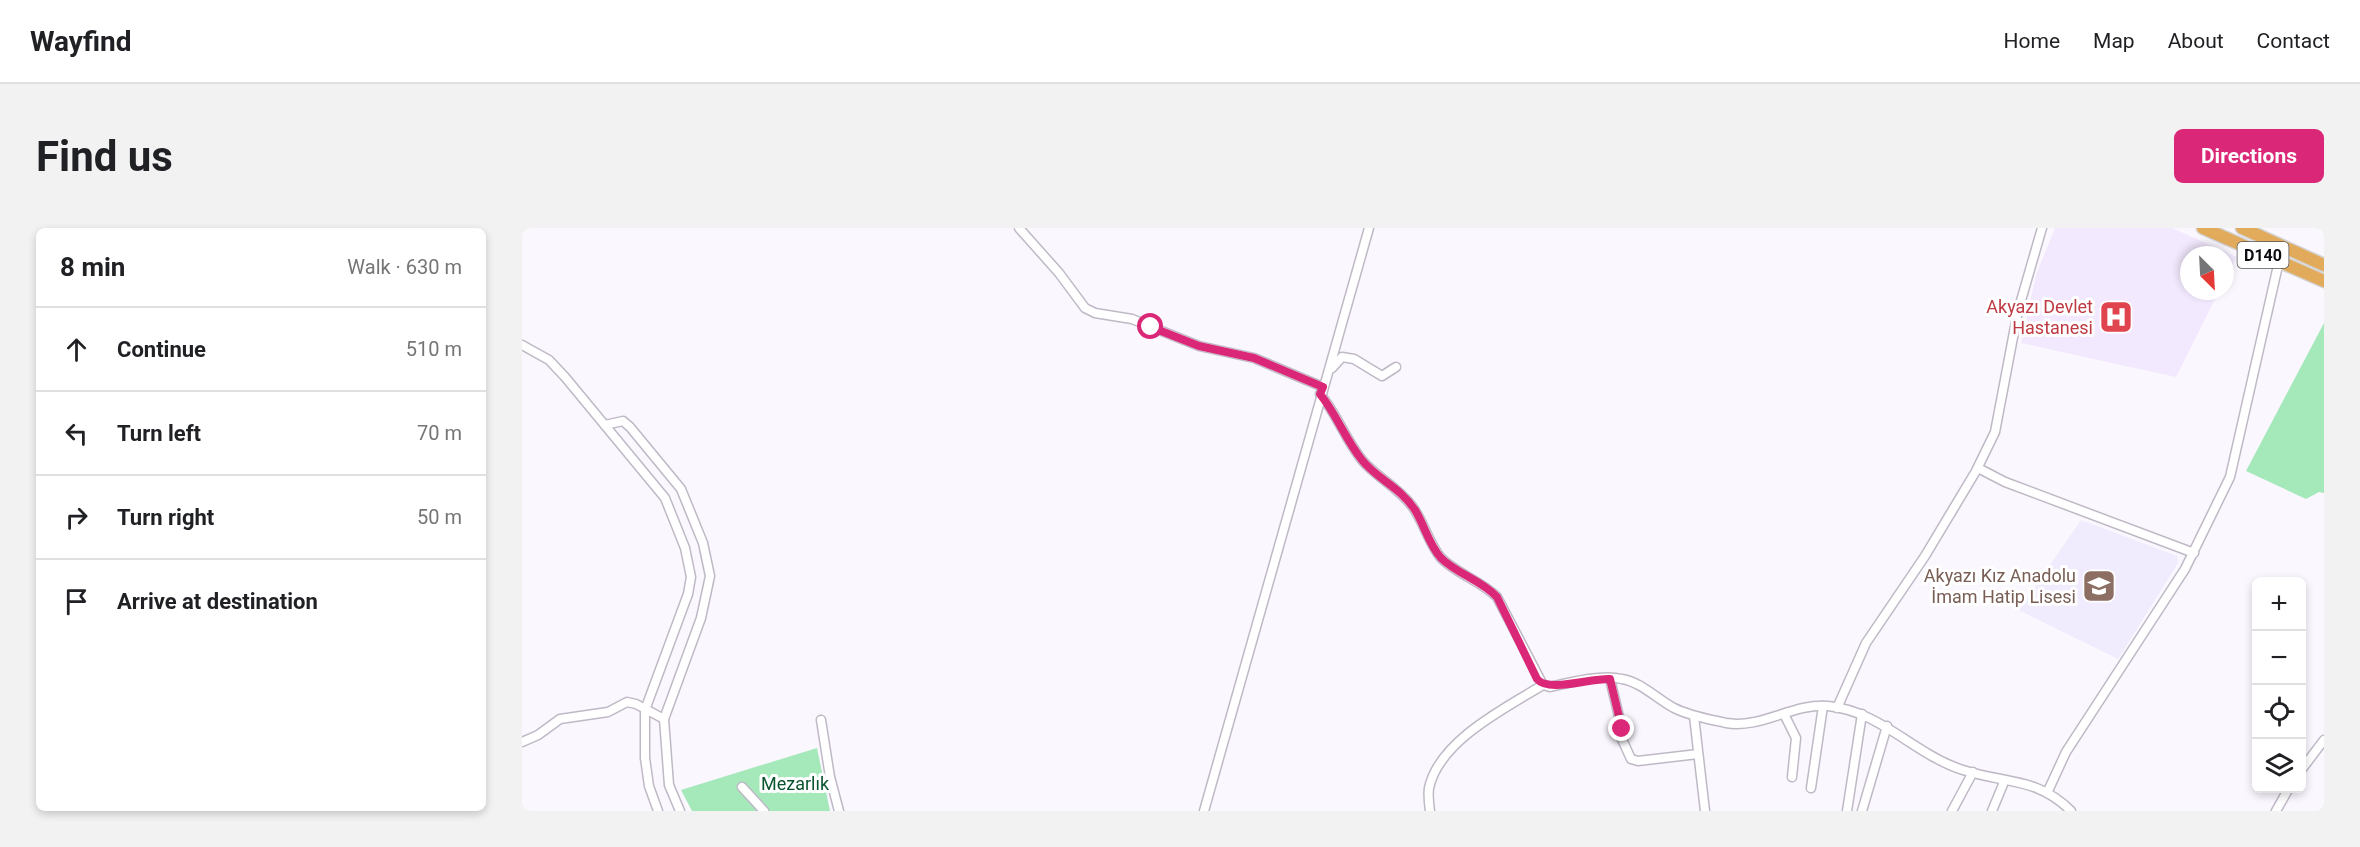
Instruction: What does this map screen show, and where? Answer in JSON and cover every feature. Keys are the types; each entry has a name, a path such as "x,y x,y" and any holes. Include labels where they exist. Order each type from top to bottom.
{"highway":[{"name":"D140","path":"2203,228 2324,281"},
{"name":"D140","path":"2242,228 2324,266"}],"street":[{"path":"1019,228 1059,273 1085,308 1095,313 1132,318 1199,346 1254,358 1322,391 1353,448 1364,462 1386,479 1410,503 1431,545 1443,560 1488,587 1497,597 1543,685 1550,687 1576,681 1620,678 1633,682 1674,708 1694,716 1729,723 1756,723 1807,706 1837,708 1862,714 1887,726 1934,756 1963,770 2004,782 2034,785 2048,791 2071,811"},
{"path":"1204,811 1370,228"},
{"path":"1837,708 1866,643 1925,556 1978,468 1995,432 2018,311 2042,228"},
{"path":"2048,791 2067,752 2095,713 2116,674 2194,553 2230,477 2279,261"},
{"path":"522,345 549,360 665,498 685,548 691,577 683,612 645,710 645,758 649,786 658,811"},
{"path":"1328,373 1342,357 1354,359 1382,376 1396,367"},
{"path":"605,425 623,421 681,489 703,543 710,576 707,598 664,719 669,784 680,811"},
{"path":"1978,468 2005,482 2194,553"},
{"path":"1610,679 1622,729 1621,737 1631,759 1638,761 1698,754"},
{"path":"1430,811 1428,790 1434,773 1451,750 1470,732 1543,685"},
{"path":"522,742 538,735 560,719 608,712 627,702 636,704 664,719"},
{"path":"1811,788 1823,706"},
{"path":"1784,714 1796,738 1792,777"},
{"path":"1847,811 1862,714"},
{"path":"1694,716 1704,811"},
{"path":"821,720 830,777 839,811"},
{"path":"1862,811 1887,726"},
{"path":"2306,763 2324,740"},
{"path":"1952,811 1973,772"},
{"path":"1992,811 2004,782"},
{"path":"742,787 764,811"},
{"path":"2276,811 2287,793"}],"shaded area":[{"name":"Akyazı Devlet Hastanesi","path":"2055,228 2172,228 2212,246 2180,246 2180,300 2214,300 2176,377 2021,343 2036,275"},
{"name":"Akyazı Kız Anadolu İmam Hatip Lisesi","path":"2081,520 2177,556 2178,563 2118,659 2019,610"}],"green space":[{"path":"2324,323 2324,493 2319,492 2306,499 2246,471"},
{"name":"Mezarlık","path":"817,748 830,811 692,811 681,790"}],"place":[{"name":"Akyazı Devlet Hastanesi","path":"2116,317"},
{"name":"Akyazı Kız Anadolu İmam Hatip Lisesi","path":"2099,586"}],"route":[{"path":"1151,327 1199,346 1254,358 1323,387 1320,394 1335,413 1353,448 1364,462 1404,495 1415,511 1431,545 1443,560 1488,587 1497,597 1537,679 1543,685 1550,687 1576,681 1610,679 1611,691 1622,729"}]}
